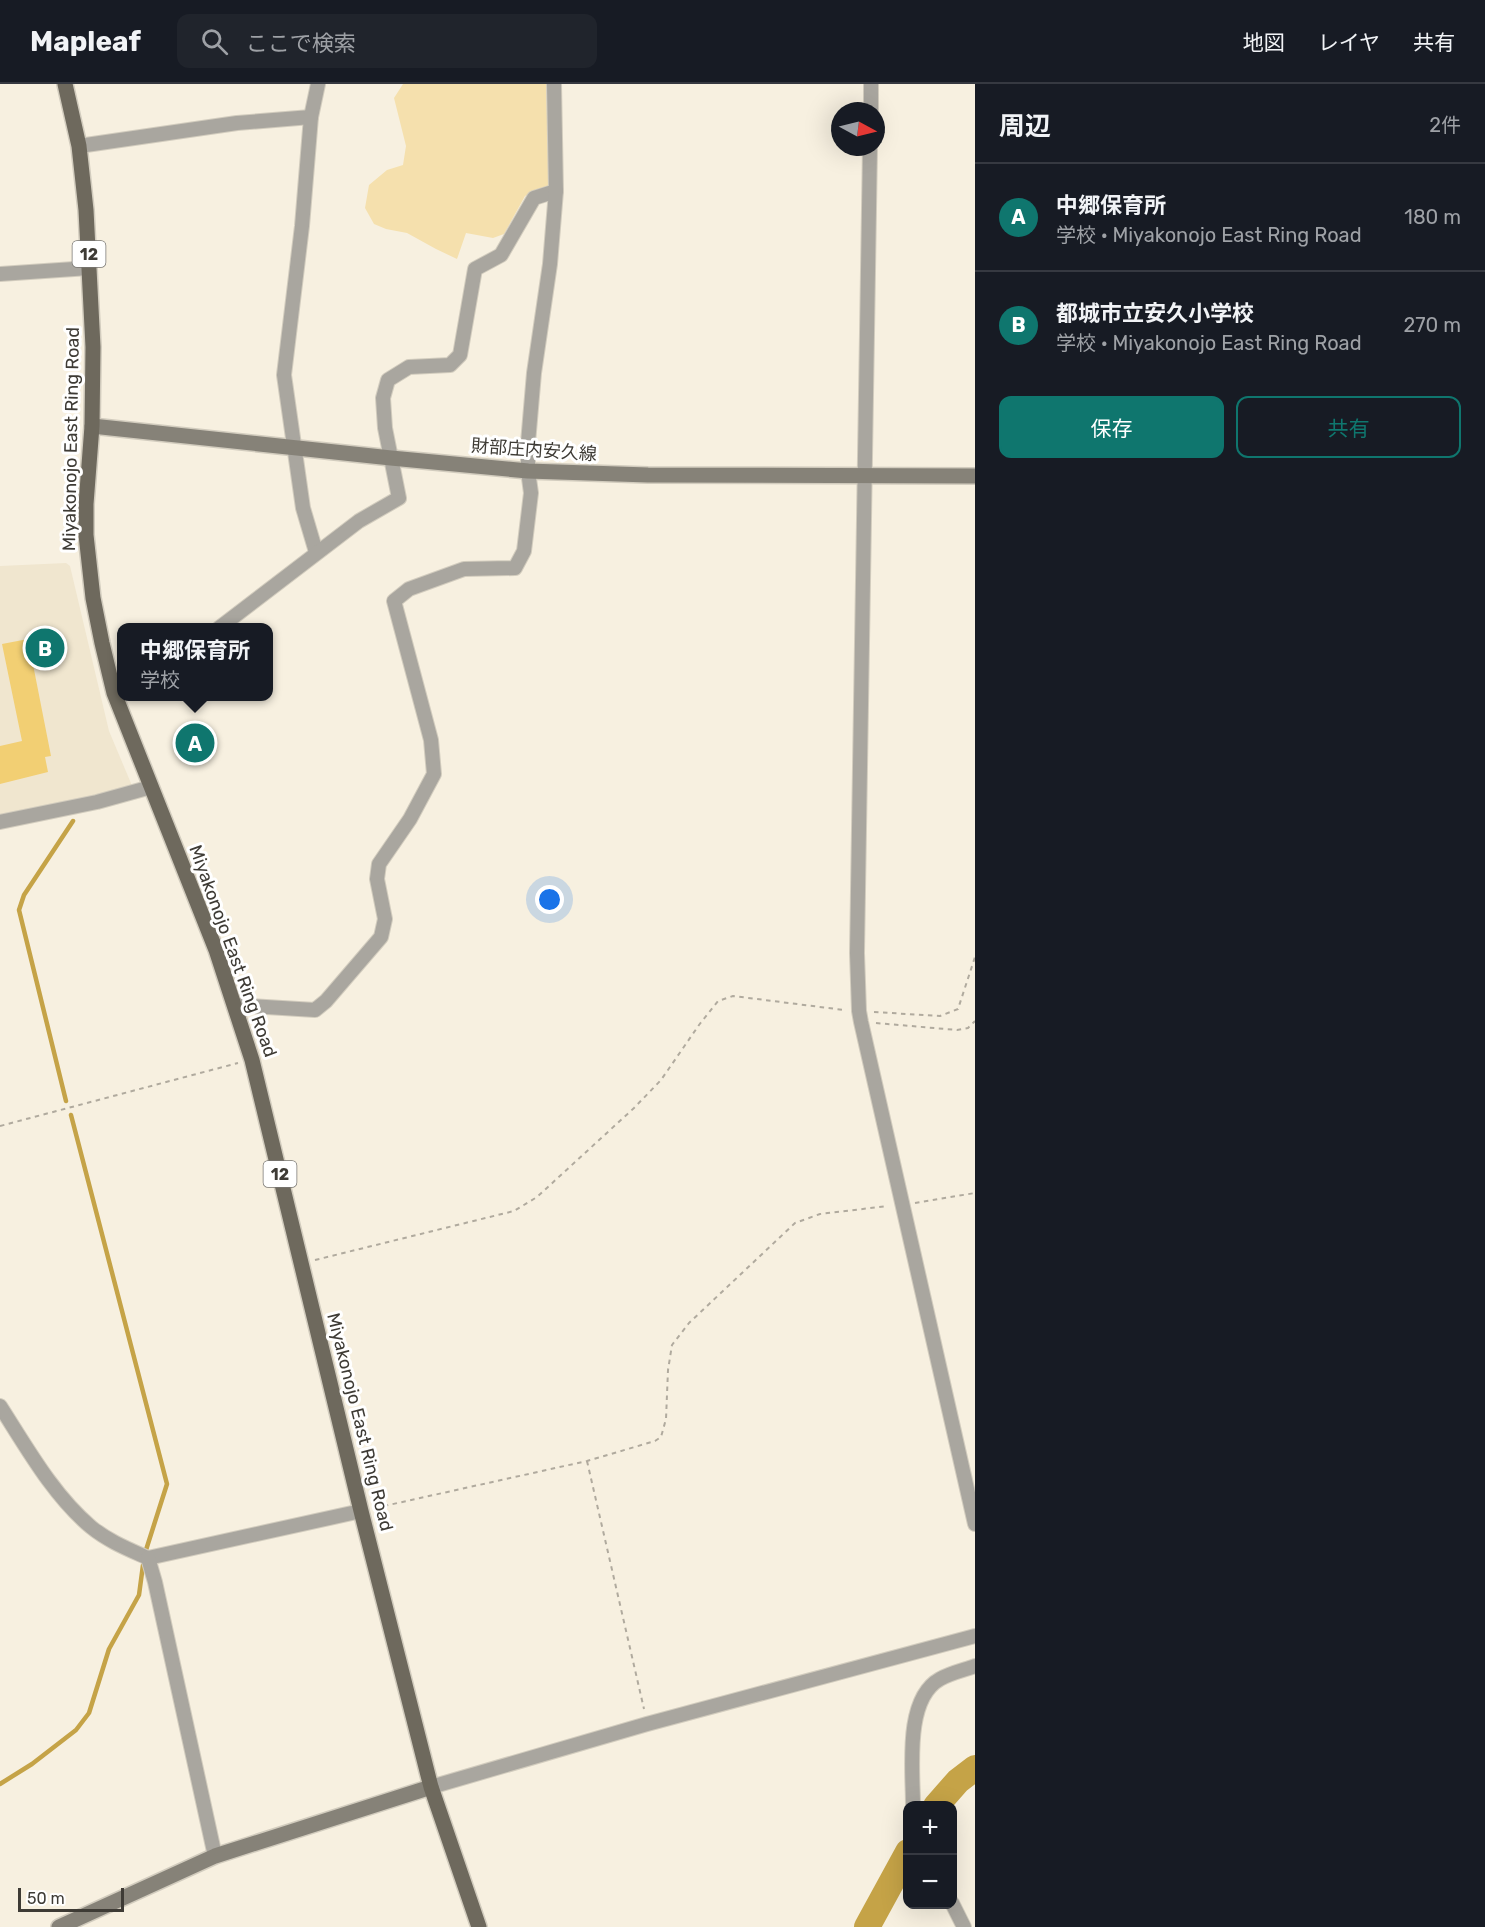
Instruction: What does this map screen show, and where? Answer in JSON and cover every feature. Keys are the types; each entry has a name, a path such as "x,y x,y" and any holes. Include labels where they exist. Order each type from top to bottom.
{"main road":[{"name":"Miyakonojo East Ring Road","path":"65,84 79,146 90,268 93,347 92,426 86,535 93,598 117,688"},
{"name":"財部庄内安久線","path":"92,426 528,471 627,475 975,476"},
{"name":"Miyakonojo East Ring Road","path":"121,701 151,787 211,939 252,1060 361,1511 431,1787 479,1927"},
{"path":"59,1927 215,1856 431,1787"}],"street":[{"path":"316,552 303,508 284,375 302,226 311,117 318,84"},
{"path":"235,1005 315,1010 326,1001 381,937 385,919 377,879 379,864 410,819 434,774 430,740 394,602 409,589 464,569 515,568 524,551 531,494 528,443 534,373 550,264 556,191 554,84"},
{"path":"871,84 871,102"},
{"path":"79,146 237,123 311,117"},
{"path":"870,156 857,953 860,1017 975,1524"},
{"path":"224,623 359,520 399,498 384,428 383,398 388,380 409,367 450,365 460,354 476,269 501,255 534,198 556,191"},
{"path":"0,274 90,268"},
{"path":"0,822 97,802 151,787"},
{"path":"0,1406 64,1501 93,1528 117,1544 148,1558 361,1511"},
{"path":"148,1558 215,1856"},
{"path":"431,1787 647,1724 975,1636"},
{"path":"913,1801 912,1748 914,1724 920,1699 938,1679 975,1666"},
{"path":"955,1909 964,1927"}],"path":[{"path":"860,1017 940,1016 958,1010 975,957"},
{"path":"301,1264 514,1211 537,1197 634,1108 661,1080 718,1001 734,996 957,1030 968,1028 975,1021"},
{"path":"0,1126 252,1060"},
{"path":"361,1511 587,1461 648,1445 661,1437 666,1419 668,1370 672,1345 689,1323 795,1223 820,1214 901,1205 975,1193"},
{"path":"587,1461 647,1724"}],"shaded area":[{"path":"403,84 546,84 549,186 525,196 504,234 493,238 466,233 457,259 407,233 374,224 365,208 369,185 387,170 403,165 406,146 394,98"},
{"path":"66,563 70,566 109,731 133,788 0,818 0,566"}],"building":[{"path":"28,639 51,756 45,757 48,772 0,784 0,746 22,741 2,644"}],"waterway":[{"path":"66,1101 19,910 24,895 73,821"},
{"path":"71,1115 167,1484 146,1550"},
{"path":"0,1784 32,1764 76,1730 89,1713 109,1649 139,1595 143,1565"},
{"path":"940,1801 958,1781 975,1768"},
{"path":"867,1927 906,1855"}],"place":[{"name":"都城市立安久小学校","path":"45,648"},
{"name":"中郷保育所","path":"195,743"}]}
